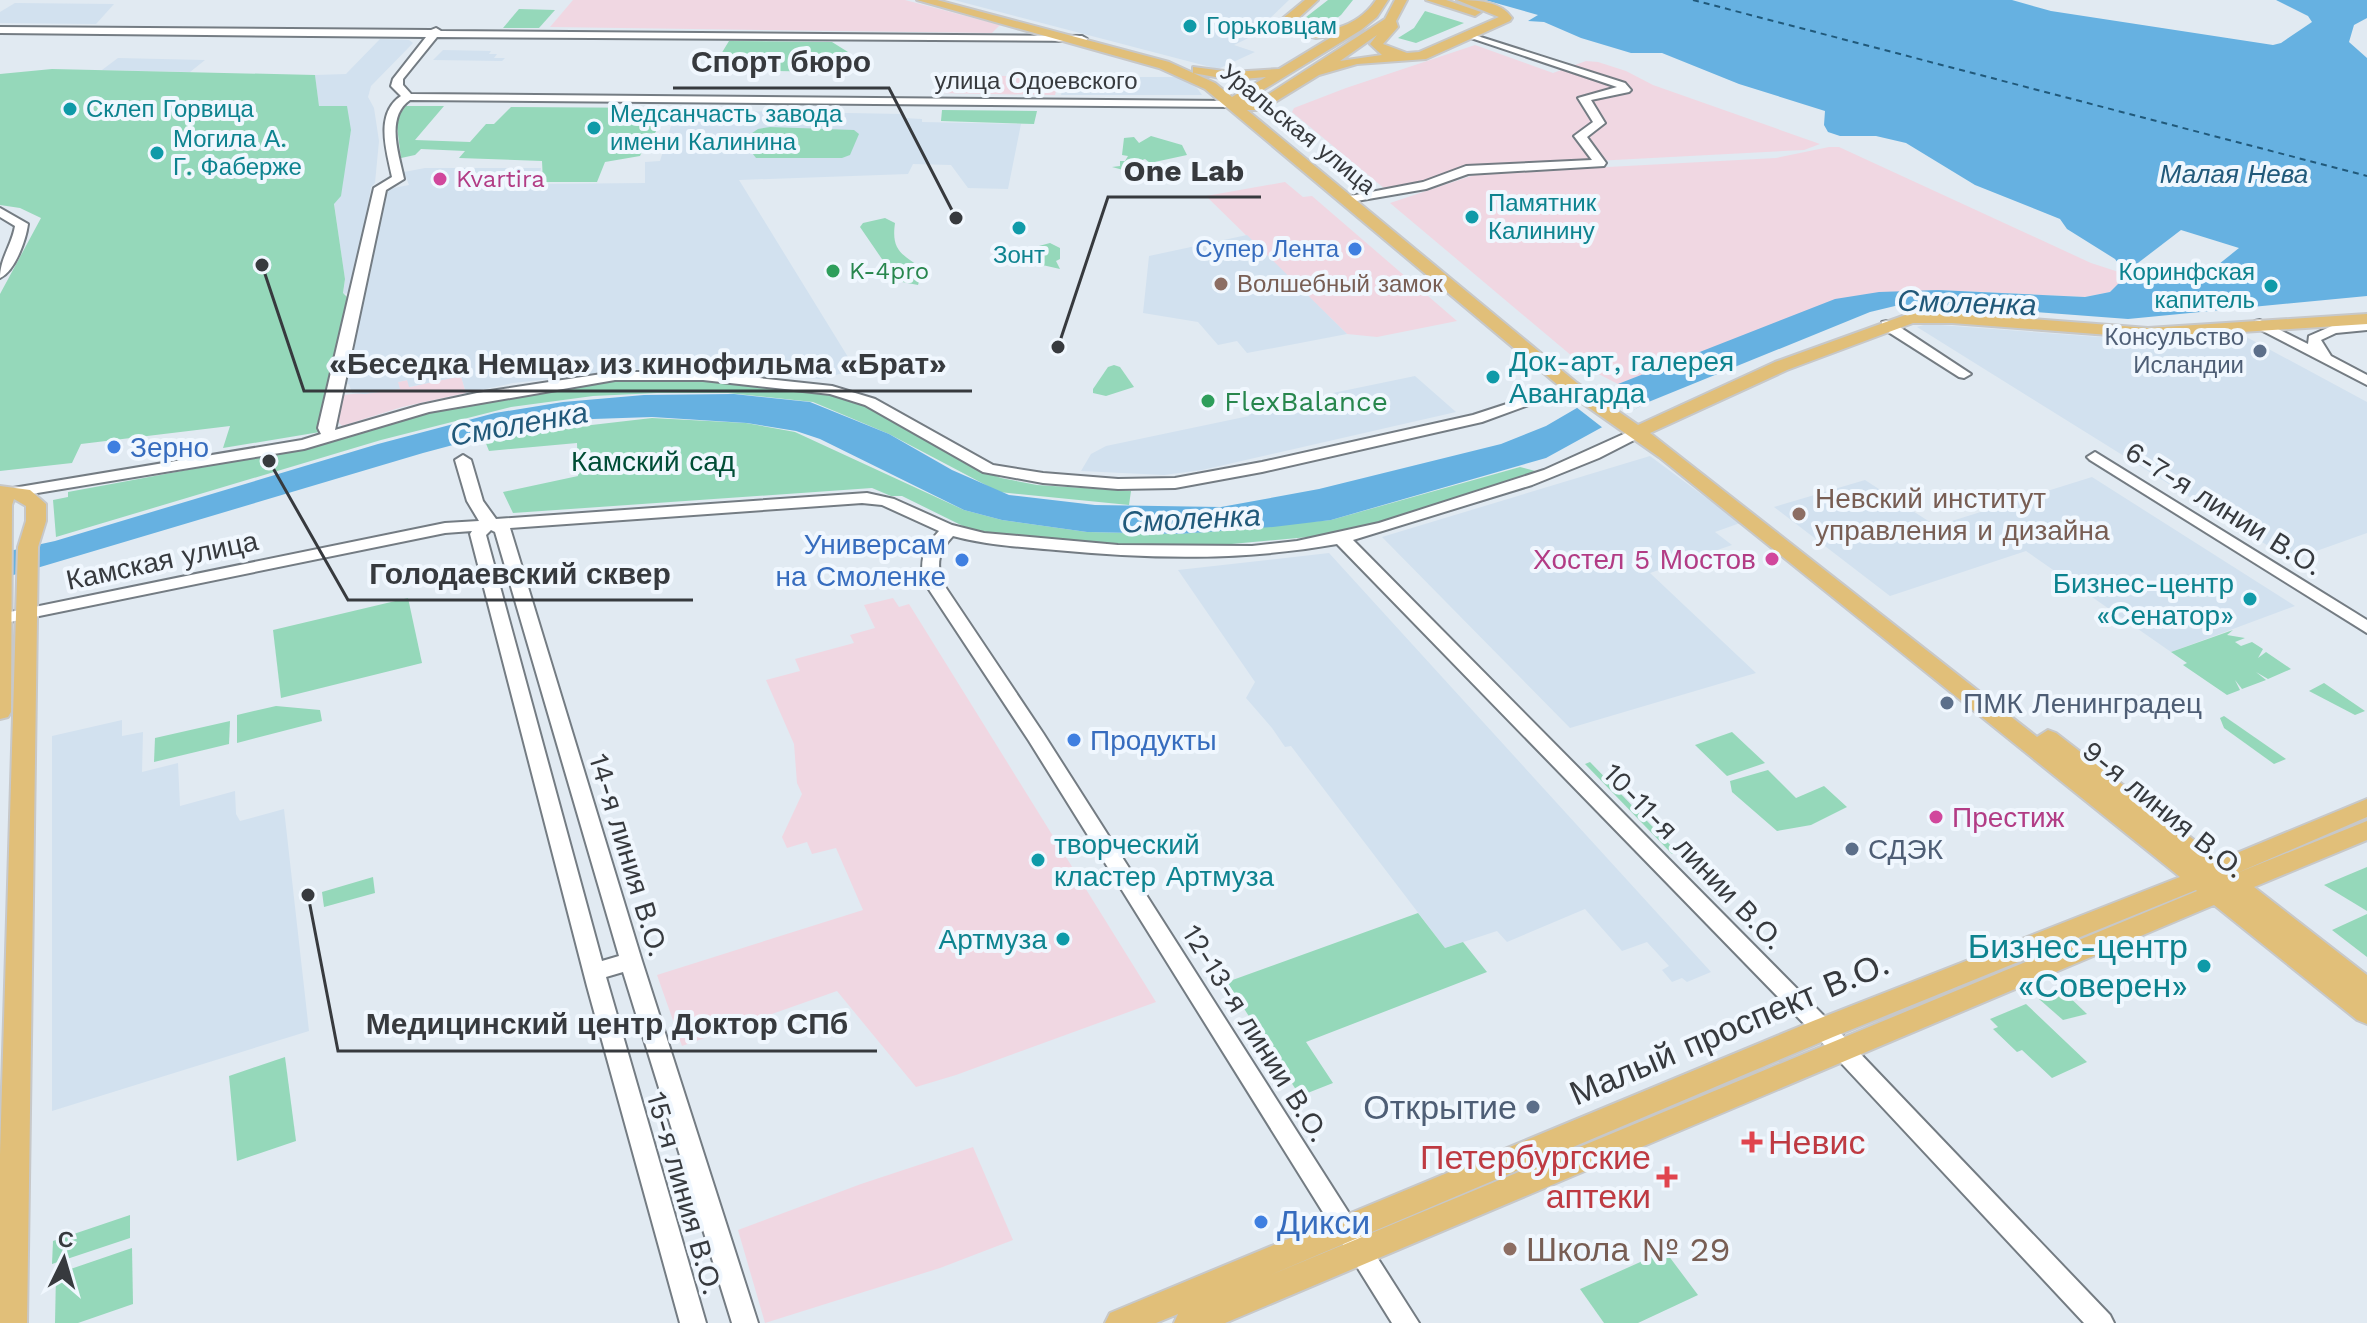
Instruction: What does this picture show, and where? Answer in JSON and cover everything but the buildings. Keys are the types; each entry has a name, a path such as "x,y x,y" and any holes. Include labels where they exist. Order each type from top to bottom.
{"main road":[{"name":"Уральская улица","path":"923,0 1029,33 1078,40 1198,70 1224,82 1237,100"},
{"name":"Уральская улица","path":"937,0 1186,73 1237,100 1594,397"},
{"path":"1198,70 1243,77 1291,67 1300,52 1300,45 1277,25 1302,0"},
{"path":"1312,0 1286,22 1288,27 1316,34 1357,27"},
{"path":"1237,100 1357,27 1369,18 1382,0"},
{"path":"1257,107 1390,21 1401,0"},
{"path":"1390,21 1392,27 1376,44 1383,51 1404,54 1478,25 1485,17 1432,0"},
{"path":"1314,72 1356,60 1421,56 1506,18 1502,12 1463,0"},
{"name":"улица Одоевского","path":"1237,100 1257,107"},
{"name":"Уральская улица","path":"1257,107 1571,387 1594,397"},
{"path":"1633,423 1911,318 1937,317 2148,333 2260,324 2367,323"},
{"path":"1594,397 1633,423 1679,447 2218,883 2367,990"},
{"path":"0,712 10,617 36,521 36,504 23,494 3,493 2,505 1,579 10,617 11,1323"},
{"name":"Малый проспект В.О.","path":"2218,883 2367,807"},
{"name":"Малый проспект В.О.","path":"1121,1323 1354,1240 1832,1039 2218,883 2367,830"},
{"name":"9-я линия В.О.","path":"2218,883 2367,1013"},
{"name":"Малый проспект В.О.","path":"1190,1323 1354,1240"}],"street":[{"path":"0,28 1078,40"},
{"path":"435,32 1029,33"},
{"path":"330,436 326,428 380,188 398,179 390,118 395,105 408,97 397,86 398,79 435,32"},
{"path":"1358,199 1426,185 1466,170 1600,163 1580,136 1599,123 1584,98 1621,92 1625,88 1472,35"},
{"name":"улица Одоевского","path":"408,97 1237,100"},
{"path":"0,212 22,224 20,237 0,274"},
{"path":"2329,361 2315,346 2314,339 2334,329 2367,323"},
{"path":"2260,324 2367,381"},
{"path":"1887,325 1964,374"},
{"path":"3,493 256,453 330,436 426,408 541,385 627,375 703,376 779,383 852,395 989,469 1079,482 1154,484 1201,479 1477,419 1571,387"},
{"name":"Камская улица","path":"10,617 445,528 860,498 888,502 949,530 1004,540 1179,553 1237,552 1341,538 1541,476 1633,423"},
{"name":"6-7-я линии В.О.","path":"2095,457 2367,628"},
{"name":"14-я линия В.О.","path":"463,460 479,513 487,524 502,529 631,961 745,1323"},
{"name":"15-я линия В.О.","path":"487,524 478,534 693,1323"},
{"name":"12-13-я линии В.О.","path":"949,530 928,557 933,582 1036,737 1406,1323"},
{"name":"10-11-я линии В.О.","path":"1341,538 1832,1039 2101,1323"},
{"path":"527,716 555,708"},
{"path":"595,972 631,961"}],"shaded area":[{"path":"573,0 905,0 1000,25 992,33 550,27"},
{"path":"954,0 1289,0 1260,28 1265,30 1234,45 1255,52 1218,69"},
{"path":"15,3 114,4 96,24 0,23 0,12"},
{"path":"380,39 409,40 413,43 371,86 368,97 374,108 379,141 375,183 371,187 356,292 343,294 345,279 334,203 351,130 319,106 315,75 346,74"},
{"path":"1475,45 1553,73 1586,61 1598,62 1626,71 1653,85 1820,144 1804,150 1460,168 1425,181 1385,189 1292,112 1294,108 1346,88"},
{"path":"443,50 491,51 489,54 497,54 494,58 505,58 502,61 433,60"},
{"path":"118,58 205,60 190,72 102,70"},
{"path":"941,75 1060,77 1055,95 934,93"},
{"path":"1066,77 1178,77 1197,88 1202,95 1061,95"},
{"path":"676,110 904,114 903,118 922,119 922,122 1021,124 1008,189 968,188 951,165 913,164 908,174 739,180 856,370 819,379 729,371 642,369 513,383 466,393 461,376 409,387 407,380 398,382 400,389 365,394 352,393 349,384 339,386 356,311 361,309 365,282 370,275 383,190 409,185 404,172 425,168 541,168 538,184 645,183 645,162 660,161"},
{"path":"1839,147 2091,263 2128,275 2110,292 2085,297 1938,290 1708,350 1618,384 1585,367 1390,203 1477,174 1776,158"},
{"path":"1285,182 1303,197 1312,196 1457,321 1377,337 1347,334 1206,196"},
{"name":"Волшебный замок","path":"1247,235 1347,334 1247,353 1237,341 1218,345 1198,322 1143,313 1149,256"},
{"path":"1927,324 2180,343 2239,333 2367,402 2367,533 2291,560 1917,327"},
{"path":"461,376 466,393 402,407 342,426 336,419 343,395 399,389 398,382 408,380 410,387"},
{"path":"1415,376 1456,412 1202,470 1164,475 1081,471 1091,454 1106,446 1249,416 1246,411"},
{"path":"1650,456 1740,523 1715,532 1732,545 1650,573 1756,673 1570,728 1382,537"},
{"path":"2092,477 2295,606 2171,652 2026,551 1890,596 1774,507 1865,480 1936,526"},
{"path":"1329,553 1711,972 1687,982 1682,978 1672,982 1662,970 1669,966 1647,942 1622,951 1585,909 1507,942 1497,931 1445,948 1291,746 1285,747 1246,698 1255,682 1178,570"},
{"path":"893,598 899,607 909,604 1156,1002 916,1087 837,991 682,1046 657,975 863,910 836,848 812,854 807,842 787,848 782,837 802,794 797,783 794,744 766,680 800,671 795,659 854,643 850,635 875,628 864,605"},
{"path":"122,720 122,736 143,732 142,772 178,763 180,806 235,791 236,814 240,821 284,809 309,1031 52,1111 52,736"},
{"path":"973,1147 1013,1240 940,1268 765,1323 738,1230 861,1184"}],"green space":[{"path":"1328,0 1353,0 1341,15 1325,27 1302,26 1301,21"},
{"path":"519,9 555,10 539,28 503,28"},
{"path":"1425,11 1464,23 1416,43 1398,38 1414,28"},
{"path":"729,41 832,42 848,52 839,72 775,71 781,59 718,59"},
{"path":"52,69 315,75 319,106 347,106 351,130 341,196 334,204 345,279 343,293 347,297 320,432 223,448 230,426 81,444 72,463 0,471 0,294 41,218 20,208 0,205 0,74"},
{"path":"406,106 444,106 415,140 470,142 486,124 494,124 511,107 669,108 655,133 623,136 616,149 643,149 640,156 605,162 597,182 543,182 542,161 459,158 465,151 421,149 415,155 401,158 396,119"},
{"path":"942,110 1037,111 1034,124 941,121"},
{"path":"758,129 854,130 859,134 850,155 842,158 756,158 742,140"},
{"path":"1151,136 1182,145 1187,155 1150,163 1145,159 1134,163 1136,165 1126,166 1127,171 1112,167 1120,166 1120,161 1125,161 1128,156 1122,155 1124,138 1134,137 1139,143"},
{"path":"885,218 895,223 895,240 900,251 923,269 918,285 897,281 860,227 863,223"},
{"path":"1050,243 1060,248 1060,259 1056,261 1060,269 1021,264 1024,250"},
{"path":"1108,367 1120,367 1134,387 1106,396 1093,393"},
{"path":"650,379 741,383 829,394 863,405 966,464 1001,478 1037,485 1131,491 1129,505 999,492 889,434 813,402 728,393 657,393 593,396 511,407 381,440 56,537 53,500 68,497 68,492 284,452 427,412 583,383"},
{"name":"Камский сад","path":"652,418 746,423 795,432 964,510 1002,520 1087,532 1179,534 1331,520 1520,467 1539,472 1342,534 1177,549 1042,540 969,529 902,496 891,496 872,488 513,513 503,492 578,476 577,443 489,451 485,441 514,434"},
{"path":"408,598 422,663 281,698 273,630"},
{"path":"2233,630 2227,635 2245,638 2235,642 2241,646 2252,642 2263,649 2258,658 2266,652 2291,669 2268,679 2256,672 2266,680 2242,689 2235,680 2240,690 2227,695 2183,665 2187,663 2171,652"},
{"path":"2324,683 2365,711 2355,715 2309,691"},
{"path":"276,706 320,710 322,721 237,743 237,715"},
{"path":"2224,716 2286,759 2274,764 2224,728 2220,718"},
{"path":"230,721 229,744 154,762 155,738"},
{"path":"1732,732 1765,763 1727,776 1695,745"},
{"path":"1590,762 1678,853 1672,854 1585,764"},
{"path":"1768,770 1796,798 1824,786 1847,807 1811,825 1777,831 1732,792 1730,781"},
{"path":"2367,867 2367,911 2324,885"},
{"path":"373,877 375,893 324,907 322,892"},
{"path":"1418,913 1445,948 1463,942 1487,972 1306,1042 1333,1083 1300,1096 1227,982"},
{"path":"2367,914 2367,957 2332,930"},
{"path":"2062,990 2087,1014 2063,1020 2039,999"},
{"path":"2026,1004 2087,1062 2052,1078 1993,1029 1998,1027 1990,1019"},
{"path":"285,1057 296,1141 237,1161 229,1076"},
{"path":"130,1215 130,1238 52,1264 53,1241"},
{"path":"132,1248 133,1304 78,1323 55,1323 56,1274"},
{"path":"1665,1251 1698,1295 1638,1323 1604,1323 1580,1289"}],"water":[{"name":"Малая Нева","path":"1485,0 2012,0 2051,11 2273,45 2312,22 2308,16 2276,0 2367,0 2367,18 2354,25 2349,42 2367,58 2367,296 2128,319 1932,304 1895,306 1870,312 1646,403 1546,458 1331,520 1273,527 1179,534 1087,532 1002,520 964,510 820,439 796,431 747,423 652,417 593,419 517,428 423,453 0,579 0,553 55,541 378,444 495,413 563,402 644,395 734,394 810,402 889,434 952,470 1009,495 1095,505 1221,507 1319,489 1501,444 1546,426 1618,384 1835,299 1879,292 1938,290 2085,297 2110,292 2127,275 2115,259 2067,229 2060,219 1975,185 1906,143 1876,136 1840,136 1828,132 1824,125 1825,111 1739,84 1662,53 1631,53 1581,38 1544,22 1528,21 1538,15"}],"pier":[{"path":"2181,230 2239,248 2193,285 2134,266"},
{"path":"1618,384 1646,403 1603,428 1576,407"}],"ferry route":[{"path":"1693,0 2367,176"}],"place":[{"name":"Горьковцам","path":"1190,26"},
{"name":"Склеп Горвица","path":"70,109"},
{"name":"Медсанчасть завода имени Калинина","path":"594,128"},
{"name":"Могила А. Г. Фаберже","path":"157,153"},
{"name":"Kvartira","path":"440,179"},
{"name":"Памятник Калинину","path":"1472,217"},
{"name":"Спорт бюро","path":"956,218"},
{"name":"Зонт","path":"1019,228"},
{"name":"Супер Лента","path":"1355,249"},
{"name":"«Беседка Немца» из кинофильма «Брат»","path":"262,265"},
{"name":"K-4pro","path":"833,271"},
{"name":"Волшебный замок","path":"1221,284"},
{"name":"Коринфская капитель","path":"2271,286"},
{"name":"One Lab","path":"1058,347"},
{"name":"Консульство Исландии","path":"2260,351"},
{"name":"Док-арт, галерея Авангарда","path":"1493,377"},
{"name":"FlexBalance","path":"1208,401"},
{"name":"Зерно","path":"114,447"},
{"name":"Голодаевский сквер","path":"269,461"},
{"name":"Невский институт управления и дизайна","path":"1799,514"},
{"name":"Хостел 5 Мостов","path":"1772,559"},
{"name":"Универсам на Смоленке","path":"962,560"},
{"name":"Бизнес-центр «Сенатор»","path":"2250,599"},
{"name":"ПМК Ленинградец","path":"1947,703"},
{"name":"Продукты","path":"1074,740"},
{"name":"Престиж","path":"1936,817"},
{"name":"СДЭК","path":"1852,849"},
{"name":"творческий кластер Артмуза","path":"1038,860"},
{"name":"Медицинский центр Доктор СПб","path":"308,895"},
{"name":"Артмуза","path":"1063,939"},
{"name":"Бизнес-центр «Соверен»","path":"2204,966"},
{"name":"Открытие","path":"1533,1107"},
{"name":"Невис","path":"1752,1142"},
{"name":"Петербургские аптеки","path":"1667,1177"},
{"name":"Дикси","path":"1261,1222"},
{"name":"Школа № 29","path":"1510,1249"}],"water label":[{"name":"Смоленка","path":"1967,303"},
{"name":"Смоленка","path":"519,424"},
{"name":"Смоленка","path":"1191,519"}]}
